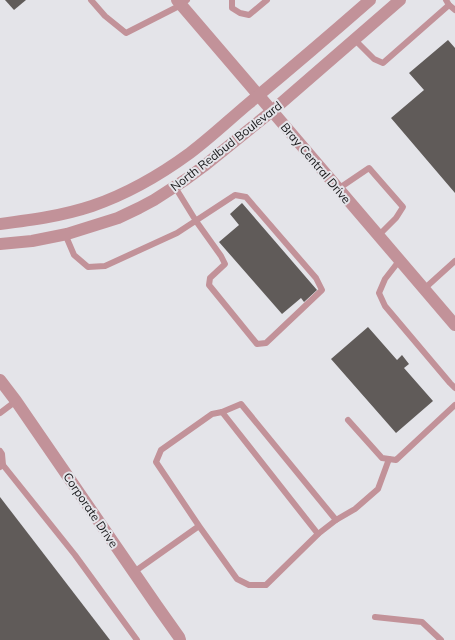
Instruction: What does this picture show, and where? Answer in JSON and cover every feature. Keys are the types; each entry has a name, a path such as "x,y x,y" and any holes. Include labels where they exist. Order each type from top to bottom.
{"street":[{"name":"North Redbud Boulevard","path":"0,224 36,220 93,206 158,175 191,152 370,0"},
{"name":"North Redbud Boulevard","path":"0,244 32,241 65,234 118,218 139,208 175,187 204,166 272,110 400,0"},
{"name":"Bray Central Drive","path":"181,2 258,96 272,110 455,325"},
{"name":"Corporate Drive","path":"0,380 16,401 179,639"}],"lane":[{"path":"91,0 105,16 126,33 181,2"},
{"path":"232,0 232,8 240,13 250,15 268,0"},
{"path":"354,40 374,59 383,63 447,2 455,10"},
{"path":"338,189 369,168 403,207 396,218 378,236"},
{"path":"65,234 74,255 88,267 105,266 177,233 196,222 235,195 246,197 316,278 322,290 266,344 257,344 208,285 210,278 225,264 221,256 196,222 175,187"},
{"path":"400,261 385,279 379,293 385,306 455,388"},
{"path":"424,289 455,261"},
{"path":"0,413 16,401"},
{"path":"336,520 240,404 222,412 212,414 162,450 156,462 237,579 249,585 266,585 318,534 336,520 355,509 378,488 390,459"},
{"path":"348,420 382,458 396,460 455,405"},
{"path":"222,412 318,534"},
{"path":"0,452 2,454 1,466 75,555 137,640"},
{"path":"134,572 200,526"},
{"path":"375,617 422,622 440,640"}],"building":[{"path":"5,0 26,0 14,10"},
{"path":"448,40 455,48 455,193 391,118 424,90 409,73"},
{"path":"242,203 317,290 304,302 301,298 282,314 219,242 239,225 230,214"},
{"path":"368,327 397,360 402,355 409,364 404,368 433,401 396,433 331,359"},
{"path":"0,497 110,640 0,640"}]}
